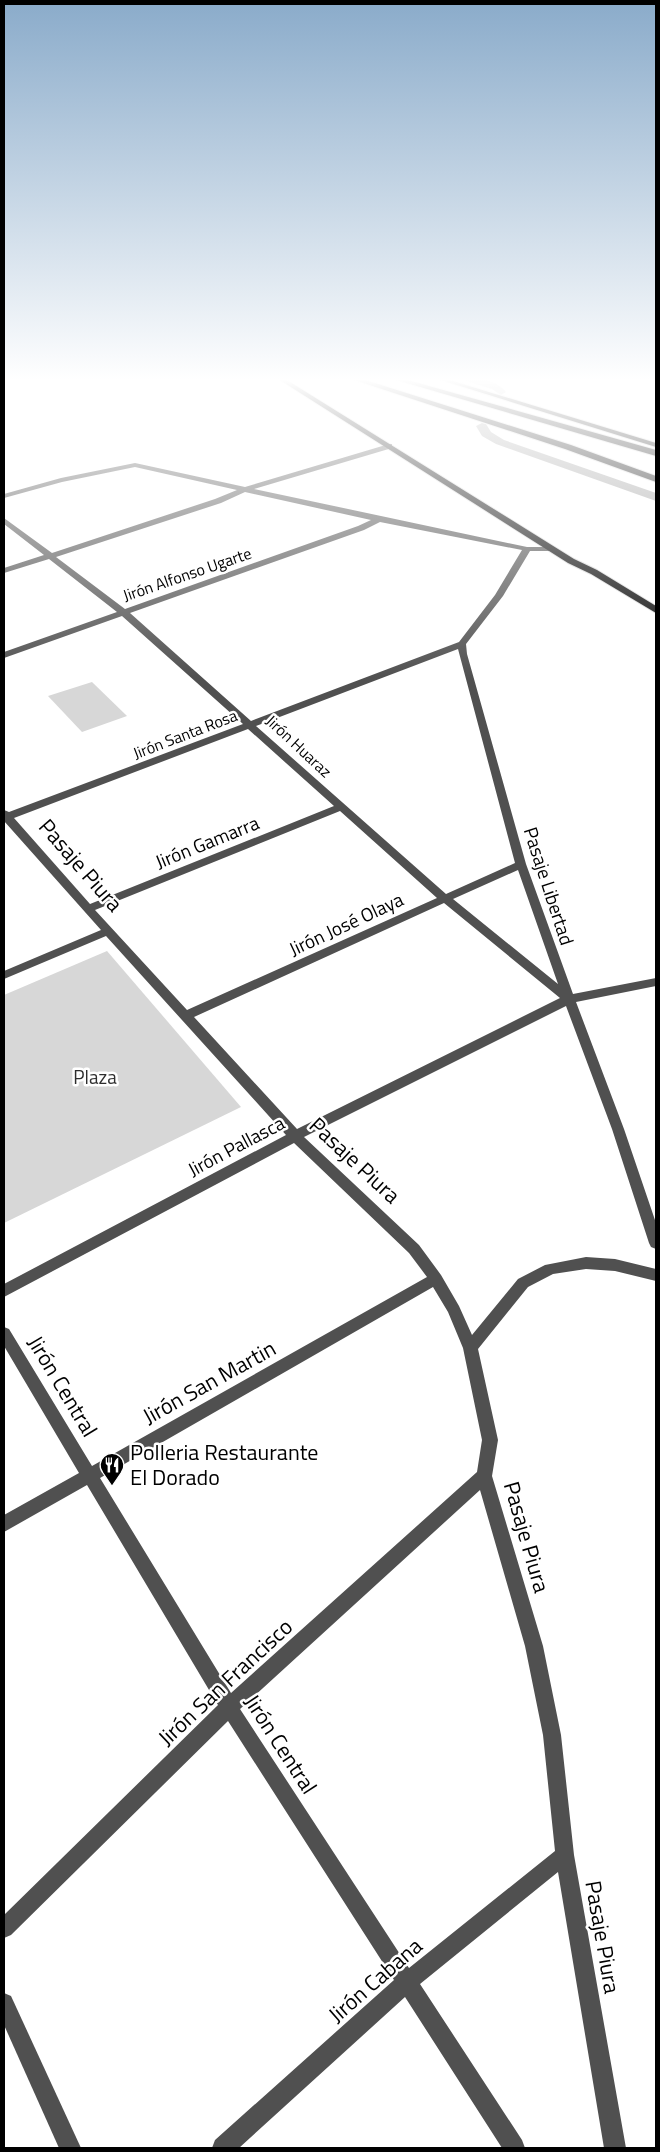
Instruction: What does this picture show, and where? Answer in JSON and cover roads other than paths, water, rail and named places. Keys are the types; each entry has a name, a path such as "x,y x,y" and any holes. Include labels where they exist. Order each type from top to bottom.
{"main road":[{"path":"439,477 552,549 656,610"}],"street":[{"path":"4,496 74,477"},
{"path":"189,477 527,549 552,549"},
{"path":"4,570 285,477"},
{"name":"Jirón Alfonso Ugarte","path":"4,655 360,528 379,519"},
{"name":"Jirón Huaraz","path":"4,520 123,612 444,898 568,999"},
{"path":"462,644 499,596 527,549"},
{"name":"Jirón Santa Rosa","path":"5,816 462,644"},
{"name":"Pasaje Libertad","path":"462,644 465,668 489,744 521,864 568,999 618,1129 656,1243"},
{"name":"Jirón Gamarra","path":"88,909 340,807"},
{"name":"Pasaje Piura","path":"5,816 295,1136 408,1244 436,1279 454,1310 470,1348 490,1440 484,1476 534,1646 552,1735 564,1855 615,2148"},
{"name":"Jirón José Olaya","path":"185,1016 521,864"},
{"path":"4,976 108,931"},
{"name":"Jirón Pallasca","path":"4,1290 295,1136 568,999 656,982"},
{"path":"470,1348 523,1283 550,1269 586,1262 615,1265 656,1276"},
{"name":"Jirón San Martin","path":"4,1524 436,1279"},
{"name":"Jirón Central","path":"4,1332 88,1476 229,1707 514,2148"},
{"name":"Jirón San Francisco","path":"4,1928 229,1707 484,1476"},
{"name":"Jirón Cabana","path":"223,2148 407,1982 564,1855"},
{"path":"4,2003 70,2148"}],"waterway":[{"path":"600,477 656,497"}],"place":[{"name":"Polleria Restaurante El Dorado","path":"112,1486"}],"park label":[{"name":"Plaza","path":"95,1077"}]}
